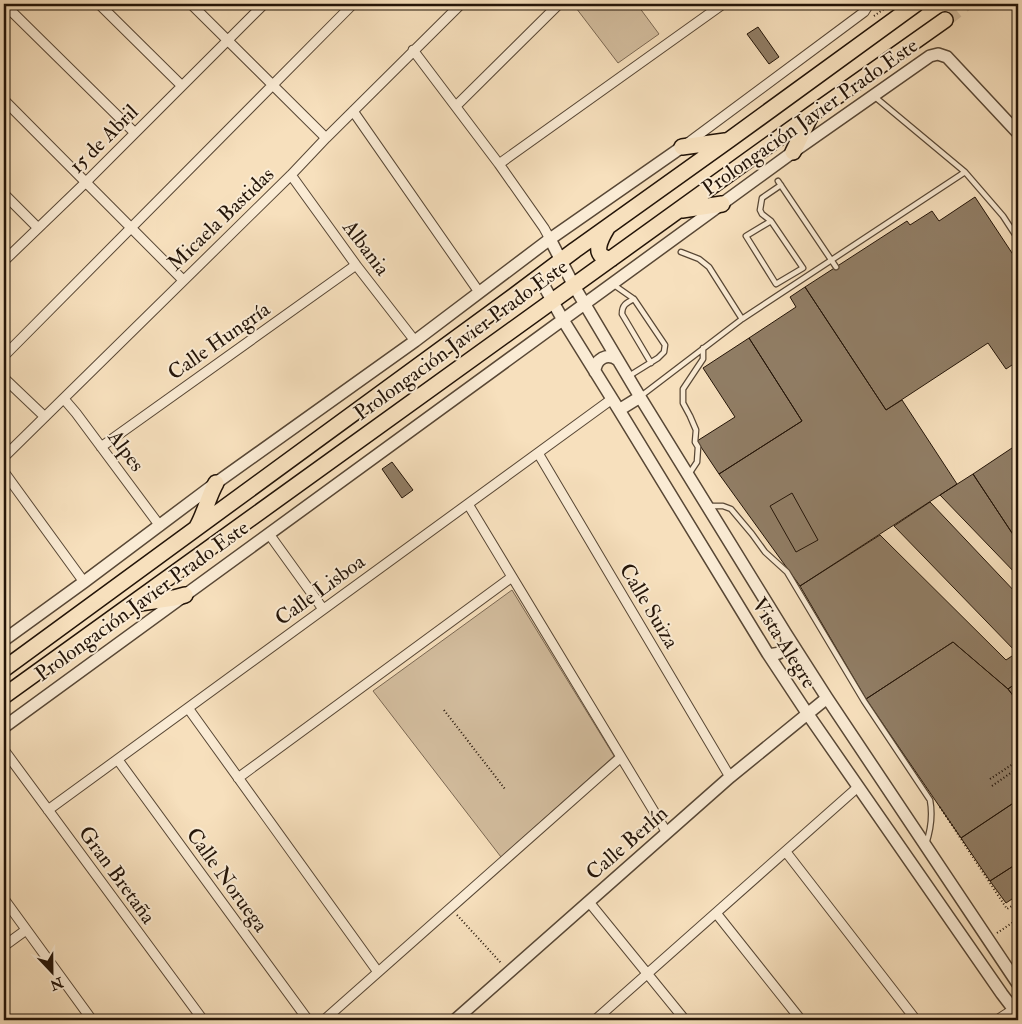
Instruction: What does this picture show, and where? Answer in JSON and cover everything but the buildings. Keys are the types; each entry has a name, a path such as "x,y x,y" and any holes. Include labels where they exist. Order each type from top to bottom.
{"main road":[{"name":"Prolongación Javier Prado Este","path":"4,668 608,226 916,4"},
{"name":"Prolongación Javier Prado Este","path":"4,696 944,20"},
{"path":"793,152 812,114"},
{"path":"682,147 729,140"},
{"path":"678,211 722,204"},
{"path":"608,226 599,248 601,255 611,259"},
{"path":"197,527 216,483"},
{"path":"129,605 185,595"}],"street":[{"path":"4,4 135,133"},
{"path":"99,4 182,86"},
{"path":"191,4 326,138"},
{"name":"15 de Abril","path":"4,261 264,4"},
{"path":"4,356 353,4"},
{"name":"Micaela Bastidas","path":"4,457 291,175 460,4"},
{"path":"456,106 559,4"},
{"path":"499,164 723,4"},
{"name":"Prolongación Javier Prado Este","path":"4,640 216,483 415,341 550,239 682,147 864,12 869,4"},
{"path":"413,50 499,164 550,239"},
{"name":"Prolongación Javier Prado Este","path":"4,727 793,152 930,56 938,54 947,57 1018,133"},
{"path":"4,100 183,280"},
{"path":"353,111 479,292"},
{"name":"Albania","path":"291,175 356,265 415,341"},
{"path":"4,194 38,228"},
{"name":"Vista Alegre","path":"550,239 574,286 628,377 786,634 1018,984"},
{"name":"Calle Hungría","path":"101,447 356,265"},
{"name":"Vista Alegre","path":"539,277 563,320 806,713 1016,1012"},
{"path":"595,372 596,364 601,359 608,356 618,360"},
{"path":"4,378 45,417"},
{"path":"619,410 640,397"},
{"name":"Alpes","path":"64,398 160,526"},
{"name":"Calle Lisboa","path":"48,810 612,399"},
{"name":"Calle Suiza","path":"538,453 730,777"},
{"path":"4,472 84,582"},
{"path":"468,504 667,833"},
{"path":"268,534 323,610"},
{"path":"238,778 512,577"},
{"path":"768,654 774,655 784,650 787,645 786,634"},
{"name":"Calle Berlín","path":"455,1020 730,777 806,713 827,698"},
{"path":"188,708 378,972"},
{"name":"Gran Bretaña","path":"4,750 203,1020"},
{"path":"324,1020 621,757"},
{"name":"Calle Noruega","path":"118,760 308,1020"},
{"path":"595,1020 858,787"},
{"path":"786,852 916,1020"},
{"path":"4,899 92,1020"},
{"path":"589,902 686,1020"},
{"path":"716,913 801,1020"},
{"path":"4,946 26,930"},
{"path":"997,1020 1016,1012"}],"lane":[{"path":"873,96 965,172 1003,216 1018,239"},
{"path":"640,397 742,319 965,172"},
{"path":"771,221 746,236 776,284 803,268 771,221 760,210 762,198 780,183 836,267"},
{"path":"681,252 699,259 709,268 742,319"},
{"path":"612,284 634,299 665,345 664,352 658,358 628,377"},
{"path":"634,299 626,303 622,308 622,314 651,363"},
{"path":"688,475 697,462 698,447 695,442 696,430 683,403 683,389 703,359 703,348"},
{"path":"707,506 724,506 731,509 765,552 787,572 864,701 930,800 932,824 925,845"}],"path":[{"path":"444,710 505,789"},
{"path":"990,779 1016,762 1015,770 992,786"},
{"path":"930,800 938,804 1007,909 1018,902"},
{"path":"450,908 510,972"},
{"path":"995,934 1018,919"}],"shaded area":[{"path":"573,4 643,4 639,7 659,34 618,63"},
{"path":"512,590 614,756 501,857 373,691"}],"tunnel":[{"path":"945,20 965,4"}]}
